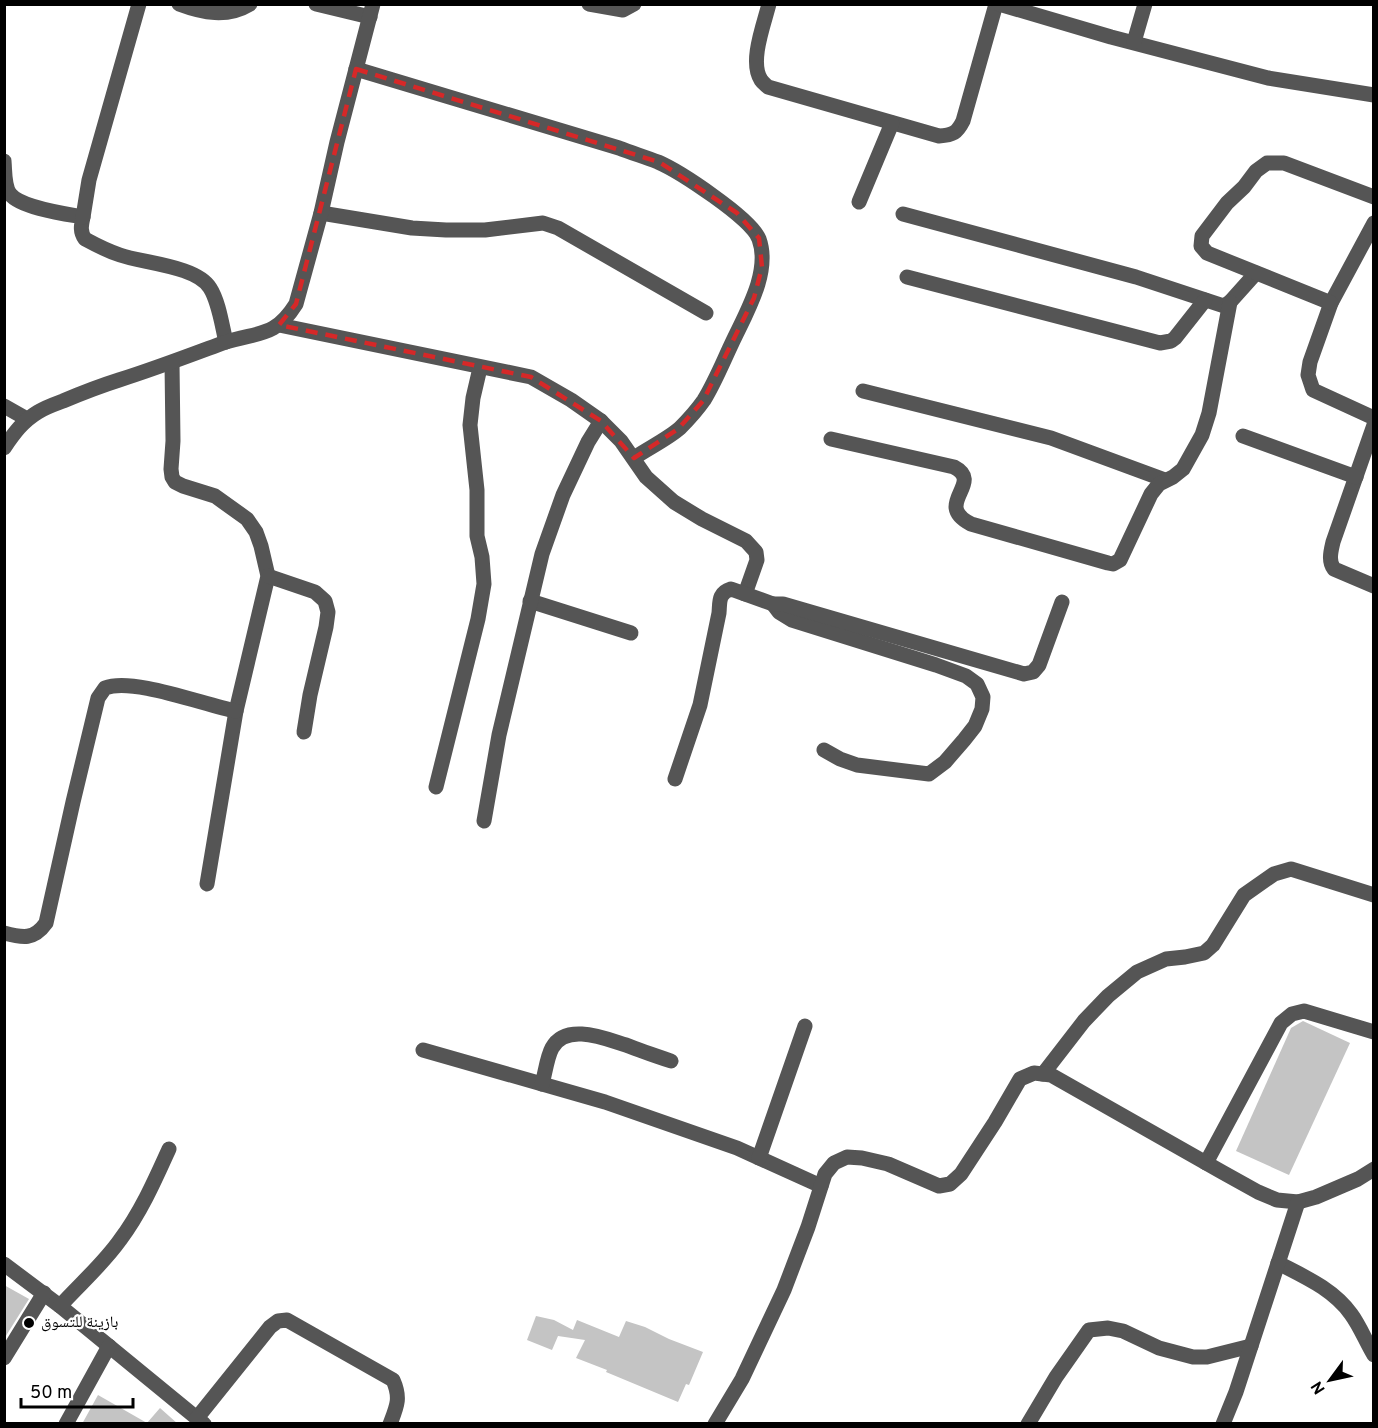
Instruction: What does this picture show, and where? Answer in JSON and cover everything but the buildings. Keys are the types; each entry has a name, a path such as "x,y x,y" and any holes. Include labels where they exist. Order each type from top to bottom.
{"street":[{"path":"140,4 89,180 81,228 82,235 85,239 121,255 157,263 199,277 210,287 226,342"},
{"path":"179,4 201,12 222,13 242,9 250,4"},
{"path":"4,448 15,431 40,410 226,342 261,333 279,325 289,315 296,304 321,213 371,11 316,4"},
{"path":"589,4 623,10 634,4"},
{"path":"769,4 757,51 757,69 760,79 768,87 939,136 951,135 963,121 998,4 1268,78 1374,94"},
{"path":"1134,42 1146,4"},
{"path":"356,69 619,148 658,162 680,173 737,213 752,228 759,238 762,267 754,298 718,375 703,401 678,429 634,458"},
{"path":"859,202 892,123"},
{"path":"4,161 6,184 10,194 19,202 83,217"},
{"path":"1331,303 1207,253 1200,242 1202,236 1227,203 1244,188 1256,171 1272,162 1284,163 1374,197"},
{"path":"321,213 412,228 446,230 485,230 543,223 558,228 706,313"},
{"path":"903,214 1136,277 1224,306 1256,273"},
{"path":"1374,223 1331,303 1310,362 1308,375 1314,390 1374,418"},
{"path":"907,276 1160,343 1171,342 1205,300"},
{"path":"831,439 954,467 964,476 956,505 957,513 962,519 982,527 1113,564 1120,560 1151,494 1159,484 1183,469 1202,435 1209,413 1230,302"},
{"path":"279,325 480,368 500,370 531,378 571,400 601,421 621,441 646,477 674,502 702,519 747,541 756,552 757,560 745,594"},
{"path":"172,363 172,477 175,482 183,486 215,496 247,519 256,532 268,576 236,711 207,884"},
{"path":"436,787 478,619 484,584 482,556 477,536 477,490 470,425 480,368"},
{"path":"863,391 1051,438 1165,480"},
{"path":"4,406 27,419"},
{"path":"484,821 499,735 542,555 563,495 588,442 601,421"},
{"path":"1374,426 1333,542 1330,560 1334,569 1374,586"},
{"path":"1243,436 1356,477"},
{"path":"268,576 315,592 325,601 328,612 304,732"},
{"path":"675,779 700,705 722,593 730,589 773,604 783,604 1024,674 1032,672 1039,664 1062,602"},
{"path":"530,601 631,633"},
{"path":"773,604 779,612 792,620 966,676 977,684 983,697 982,709 975,726 945,762 929,774 857,765 824,750"},
{"path":"4,933 30,937 40,931 46,923 98,698 105,688 117,684 139,687 236,711"},
{"path":"1043,1074 1084,1021 1108,996 1137,972 1166,959 1204,953 1213,945 1244,895 1274,874 1291,869 1374,895"},
{"path":"1206,1162 1281,1023 1292,1014 1304,1011 1374,1032"},
{"path":"759,1158 805,1026"},
{"path":"542,1084 552,1048 566,1035 594,1035 671,1060"},
{"path":"423,1050 606,1102 737,1148 821,1186"},
{"path":"716,1424 742,1379 784,1290 825,1174 834,1163 847,1157 862,1158 888,1164 939,1186 950,1184 961,1174 1020,1079 1034,1073 1051,1075 1061,1080 1258,1192 1277,1200 1298,1202 1316,1197 1374,1169"},
{"path":"60,1306 121,1239 149,1193 169,1149"},
{"path":"1223,1424 1236,1392 1298,1202"},
{"path":"1278,1263 1334,1295 1351,1314 1374,1355"},
{"path":"4,1264 44,1293 200,1421 270,1327 278,1321 287,1320 393,1380 398,1391 398,1402 390,1424"},
{"path":"4,1358 44,1293"},
{"path":"1028,1424 1062,1367 1089,1330 1108,1328 1123,1331 1159,1348 1193,1357 1207,1357 1251,1346"},
{"path":"66,1424 109,1346"}],"highlighted area":[{"path":"356,69 659,162 737,213 759,238 762,267 754,298 703,401 678,429 634,458 601,421 531,377 279,325 296,304"}],"place":[{"name":"بازينة للتسوق","path":"29,1323"}]}
